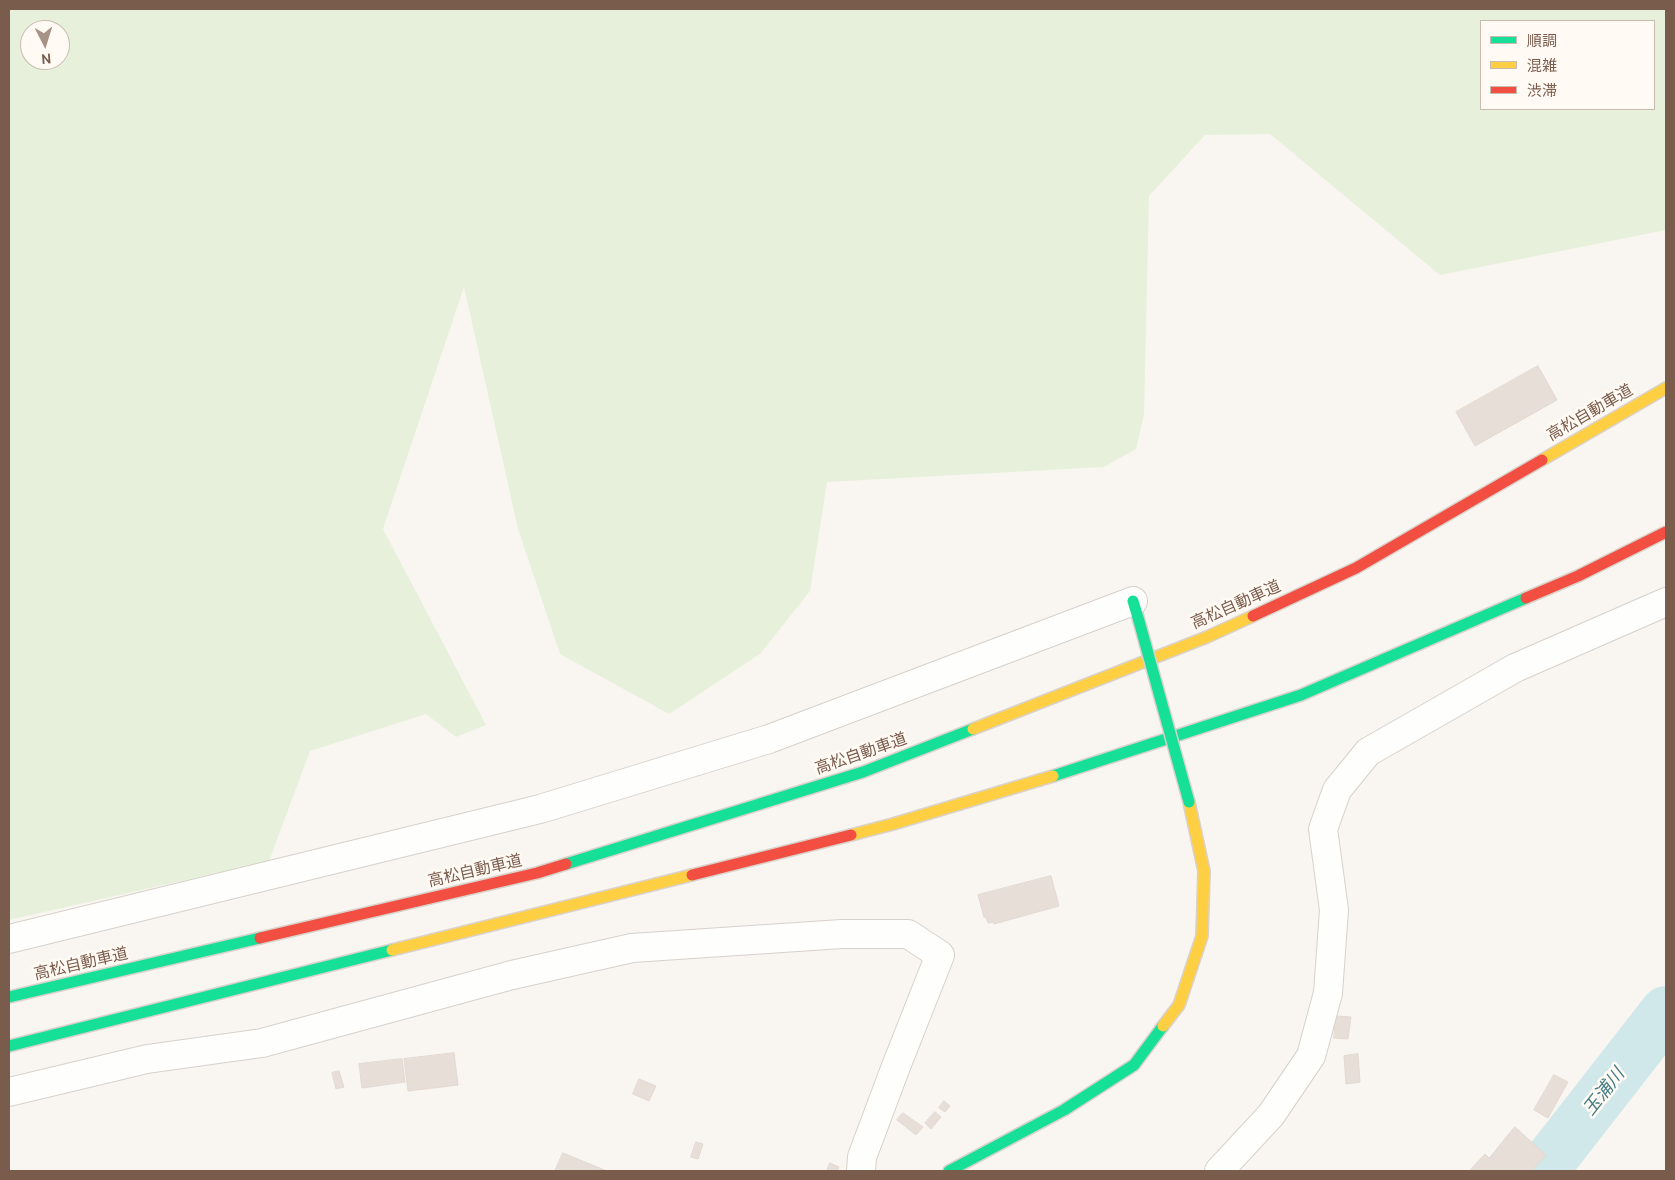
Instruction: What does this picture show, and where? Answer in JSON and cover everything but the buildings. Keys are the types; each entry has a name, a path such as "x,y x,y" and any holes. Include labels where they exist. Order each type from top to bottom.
{"main road":[{"name":"高松自動車道","path":"9,997 536,873 863,772 1207,637 1356,568 1666,388"},
{"path":"9,1046 893,824 1100,762 1301,695 1578,576 1666,532"},
{"path":"949,1171 1064,1110 1134,1065 1180,1005 1202,936 1204,872 1189,802 1136,611"}],"street":[{"path":"1219,1171 1271,1115 1311,1056 1328,992 1334,910 1323,828 1336,790 1368,752 1507,673 1666,602"},
{"path":"9,939 540,809 770,739 1136,611"},
{"path":"9,1092 147,1060 262,1043 512,975 632,948 842,934 908,934 940,955 894,1069 862,1157 861,1171"}],"green space":[{"path":"9,9 1666,9 1666,230 1440,275 1270,134 1205,135 1149,196 1144,414 1136,449 1104,467 827,482 810,591 760,654 669,714 560,654 518,529 464,287 383,529 486,725 456,737 426,714 310,751 269,861 9,920"}],"waterway":[{"name":"玉浦川","path":"1542,1171 1666,1012"}],"traffic: fast":[{"path":"1053,776 1301,695 1526,598"},
{"path":"1133,601 1139,621"},
{"path":"1139,621 1189,802"},
{"path":"566,864 863,772 973,729"},
{"path":"9,997 260,938"},
{"path":"9,1046 392,950"},
{"path":"949,1171 1064,1110 1134,1065 1163,1026"}],"traffic: slow":[{"path":"1542,460 1666,388"},
{"path":"973,729 1207,637 1253,616"},
{"path":"851,835 1053,776"},
{"path":"1163,1026 1179,1005 1202,936 1204,871 1189,802"},
{"path":"392,950 692,875"}],"traffic: jam":[{"path":"1253,616 1356,568 1542,460"},
{"path":"1526,598 1578,576 1666,532"},
{"path":"692,875 851,835"},
{"path":"260,938 537,873 566,864"}]}
